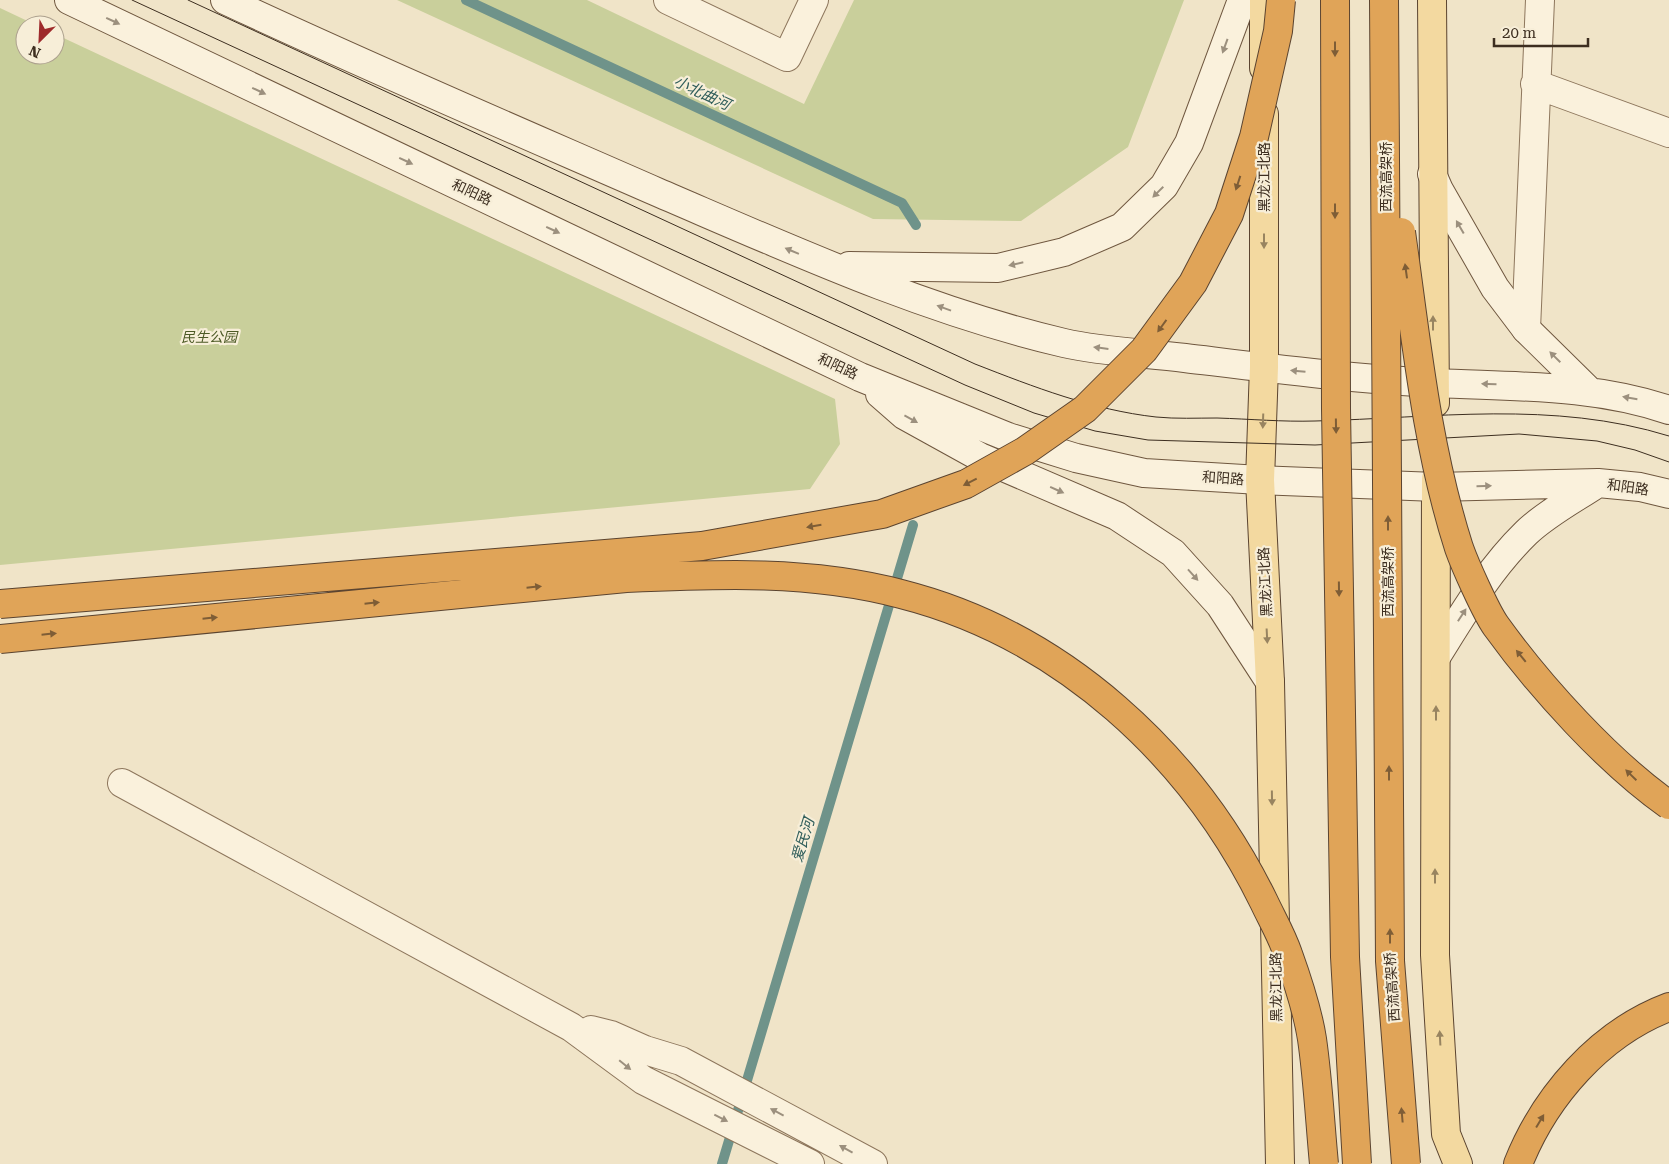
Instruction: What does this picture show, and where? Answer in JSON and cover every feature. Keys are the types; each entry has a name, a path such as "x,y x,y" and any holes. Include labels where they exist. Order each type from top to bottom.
{"highway":[{"path":"0,604 702,546 882,514 966,484 1025,451 1085,409 1144,350 1193,283 1229,214 1254,137 1278,31 1281,0"},
{"path":"1335,0 1336,409 1345,958 1357,1164"},
{"name":"西流高架桥","path":"1384,0 1390,961 1406,1164"},
{"path":"1386,134 1432,445 1460,549 1495,625 1566,712 1647,790 1669,806"},
{"path":"0,639 626,578 729,574 820,578 901,594 959,612 1017,641 1088,684 1141,729 1192,785 1239,853 1288,952 1309,1027 1324,1164"},
{"path":"1518,1164 1526,1144 1551,1101 1583,1064 1643,1017 1669,1006"}],"main road":[{"name":"和阳路","path":"68,0 860,377 1008,437 1076,458 1144,473 1436,487 1598,483 1640,487 1669,494"},
{"path":"225,0 372,69 827,266 960,314 1067,344 1264,367 1433,383 1533,386 1590,392 1637,399 1669,410"},
{"path":"668,0 787,57 814,0"},
{"path":"827,266 998,268 1064,252 1122,227 1164,186 1189,143 1242,0"},
{"name":"黑龙江北路","path":"1264,0 1264,367 1260,480 1270,682 1280,1164"},
{"path":"1432,0 1433,383 1436,487 1435,955 1447,1164"},
{"path":"1526,328 1540,0"},
{"path":"1535,84 1669,133"},
{"path":"1432,174 1439,190 1495,288 1526,328 1590,392"},
{"path":"860,377 904,414 980,457 1117,516 1173,553 1220,605 1270,682"},
{"path":"1436,656 1496,566 1526,533 1543,519 1598,483"},
{"path":"122,783 571,1026 643,1080 810,1164"},
{"path":"571,1026 611,1035 645,1050 681,1061 873,1164"},
{"path":"1446,1134 1458,1164"}],"green space":[{"path":"397,0 587,0 804,104 854,0 1184,0 1128,147 1021,221 873,219"},
{"name":"民生公园","path":"0,8 15,15 15,65 65,65 65,39 835,399 840,444 810,489 0,565"}],"waterway":[{"name":"小北曲河","path":"466,0 902,203 916,225"},
{"name":"爱民河","path":"722,1164 913,525"}],"tram line":[{"path":"132,0 965,385 1034,413 1095,431 1148,440 1315,445 1519,434 1597,441 1635,450 1669,462"},
{"path":"188,0 975,364 1042,389 1087,403 1133,414 1156,417 1291,421 1449,415 1537,415 1581,418 1625,425 1669,436"}]}
